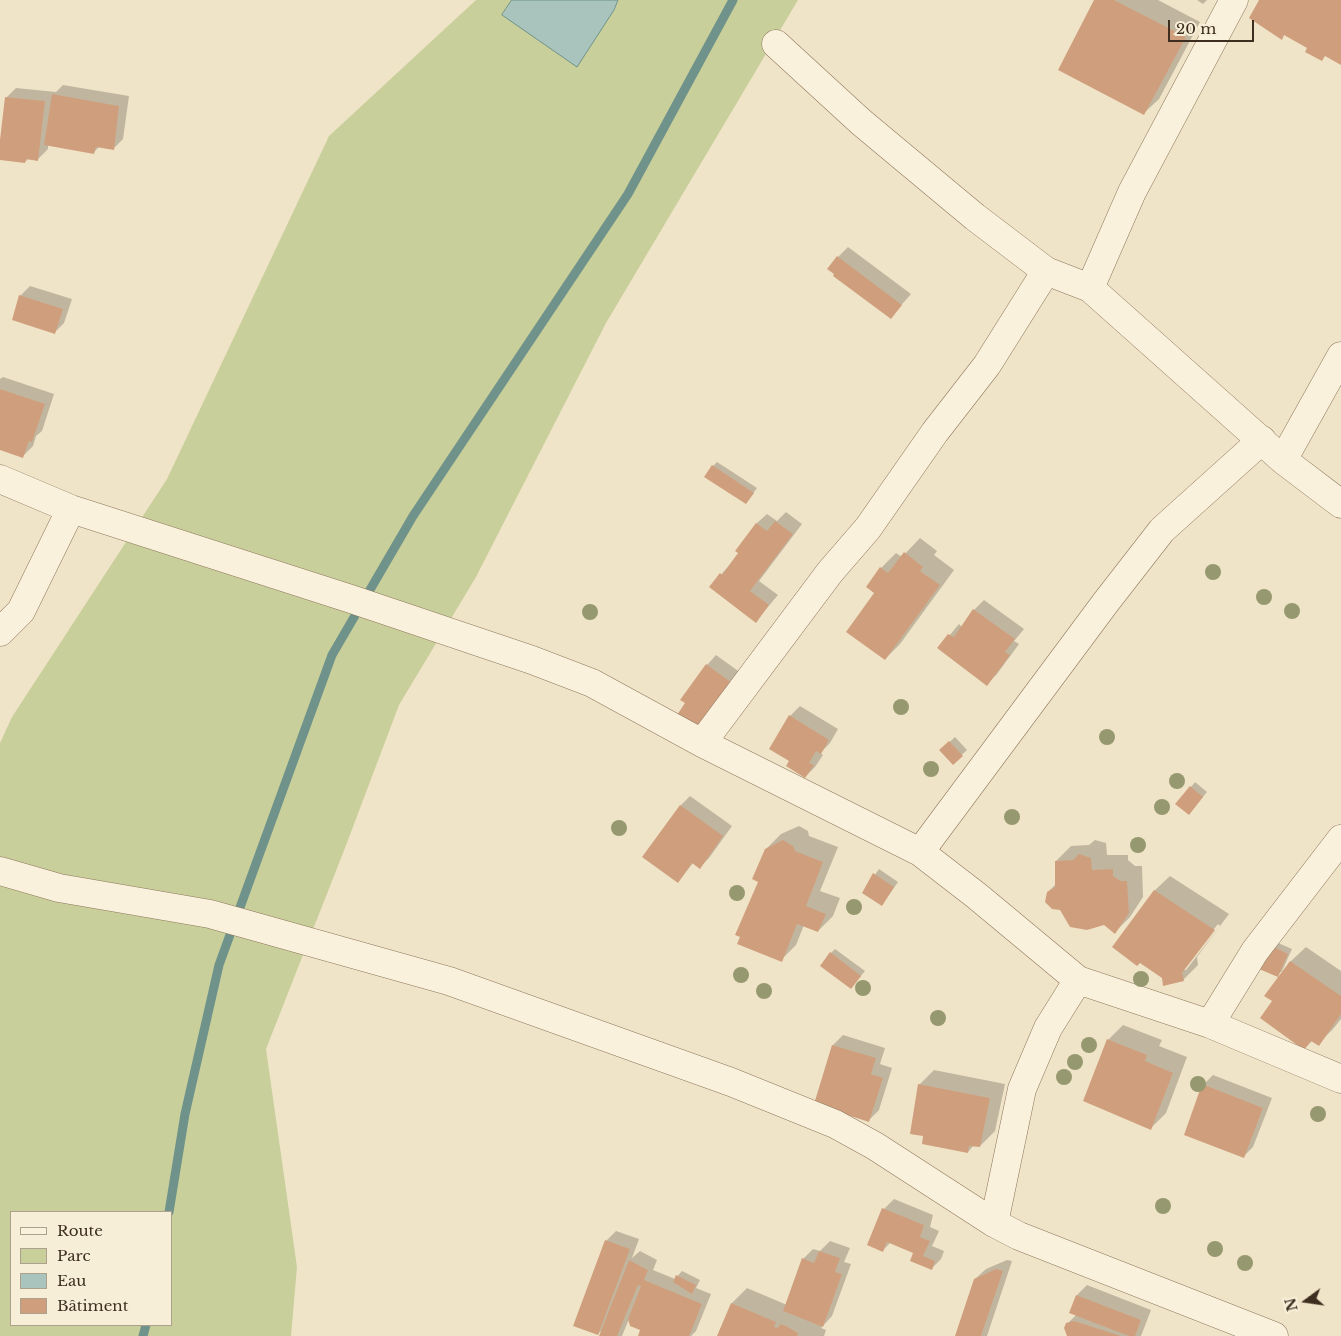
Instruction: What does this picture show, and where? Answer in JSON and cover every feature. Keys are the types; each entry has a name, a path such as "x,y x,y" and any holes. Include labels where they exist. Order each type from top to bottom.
{"street":[{"path":"1090,288 1132,192 1234,0"},
{"path":"776,44 860,122 1046,271 1090,288 1283,460 1341,504"},
{"path":"702,743 830,572 868,528 935,432 987,366 1046,271"},
{"path":"1283,460 1341,356"},
{"path":"920,852 1106,602 1162,530 1262,440"},
{"path":"0,479 71,509 351,599 532,660 592,683 702,743 920,852 977,896 1078,980 1210,1024 1341,1078"},
{"path":"0,632 21,611 71,509"},
{"path":"1210,1024 1255,951 1341,839"},
{"path":"0,870 59,888 210,914 449,981 731,1082 843,1128 875,1146 994,1223 1019,1236 1274,1336"},
{"path":"994,1223 1022,1088 1048,1028 1078,980"}],"green space":[{"path":"476,0 512,0 502,15 614,11 618,0 798,0 606,323 476,577 399,705 266,1049 297,1267 291,1336 0,1336 0,743 12,717 167,479 329,136"}],"water":[{"path":"512,0 618,0 614,10 577,67 502,15"}],"building":[{"path":"1094,0 1114,0 1186,37 1144,115 1058,70"},
{"path":"1259,0 1341,0 1341,65 1325,56 1322,61 1305,52 1307,48 1284,35 1282,40 1249,18"},
{"path":"52,94 119,106 114,150 96,147 94,154 44,145"},
{"path":"5,97 45,101 38,161 26,159 25,163 0,160 0,140"},
{"path":"837,256 902,305 891,319 833,276 834,274 827,269"},
{"path":"19,295 63,309 55,334 12,320"},
{"path":"0,389 45,404 32,442 29,441 23,458 0,450"},
{"path":"712,465 754,493 746,504 704,477"},
{"path":"775,521 793,534 750,591 769,605 756,623 709,587 720,573 722,575 738,553 735,551 756,523 767,531"},
{"path":"904,552 923,567 920,571 940,585 885,660 846,632 874,593 866,587 880,567 888,573"},
{"path":"973,609 1015,639 1005,652 1010,655 987,686 937,648 948,634 954,637"},
{"path":"706,664 732,683 697,733 675,718 685,703 680,700"},
{"path":"789,715 829,740 821,754 816,751 809,763 814,765 805,778 786,766 789,761 769,749"},
{"path":"949,741 963,756 953,765 939,750"},
{"path":"1190,786 1203,797 1189,815 1175,804"},
{"path":"680,805 723,836 700,869 692,863 678,883 642,857"},
{"path":"783,840 793,846 795,851 823,862 806,906 826,914 818,932 797,924 782,962 737,944 740,937 735,935 758,882 752,879 765,849"},
{"path":"1079,854 1091,858 1092,870 1113,869 1113,876 1120,881 1127,881 1129,913 1115,934 1104,925 1087,930 1070,927 1060,910 1052,909 1045,902 1047,892 1055,887 1055,861 1073,860"},
{"path":"873,873 894,887 882,906 862,893"},
{"path":"1154,890 1215,930 1182,973 1184,981 1163,986 1162,978 1140,963 1137,966 1112,947"},
{"path":"1270,945 1288,954 1278,977 1259,969"},
{"path":"830,952 861,976 851,989 820,966"},
{"path":"1290,961 1341,996 1341,1014 1319,1046 1311,1041 1304,1050 1260,1018 1272,1001 1264,996"},
{"path":"1107,1039 1147,1055 1145,1061 1173,1073 1151,1130 1083,1101"},
{"path":"832,1045 876,1058 871,1074 883,1078 869,1122 814,1104"},
{"path":"918,1084 990,1098 980,1147 969,1146 968,1153 922,1144 923,1136 910,1134"},
{"path":"1202,1084 1263,1108 1244,1158 1184,1135"},
{"path":"882,1208 924,1225 920,1237 930,1241 923,1256 935,1261 932,1270 910,1261 913,1253 887,1242 883,1252 867,1245"},
{"path":"605,1240 630,1249 598,1335 573,1326"},
{"path":"819,1251 840,1258 835,1272 842,1274 823,1327 783,1311 802,1258 814,1263"},
{"path":"629,1260 648,1270 644,1280 702,1304 689,1336 638,1336 640,1330 630,1326 628,1319 641,1286 638,1285 617,1336 599,1336"},
{"path":"996,1269 1003,1271 981,1336 955,1336 974,1279"},
{"path":"676,1275 696,1285 692,1294 673,1282"},
{"path":"1076,1295 1141,1320 1135,1336 1129,1336 1069,1313"},
{"path":"731,1303 776,1322 774,1327 778,1328 780,1324 786,1326 798,1333 797,1336 717,1336"},
{"path":"1074,1321 1121,1336 1067,1336 1064,1328 1066,1323"}],"waterway":[{"path":"169,1211 185,1114 219,965 332,655 413,516 628,194 733,0"},
{"path":"143,1336 146,1326"}]}
